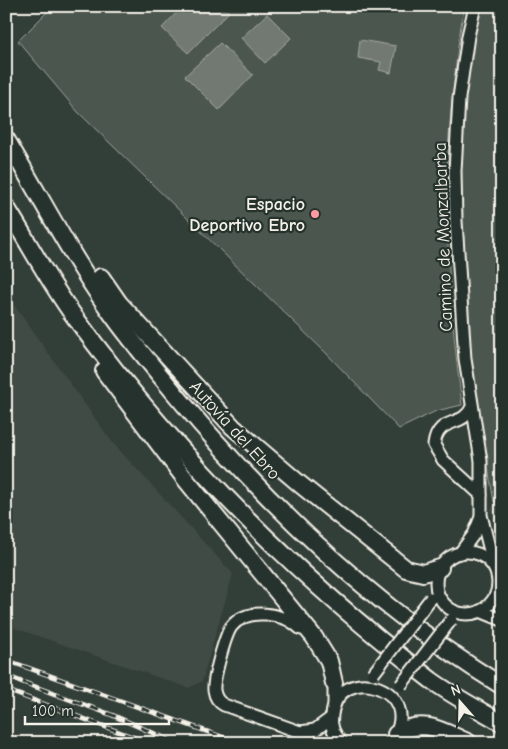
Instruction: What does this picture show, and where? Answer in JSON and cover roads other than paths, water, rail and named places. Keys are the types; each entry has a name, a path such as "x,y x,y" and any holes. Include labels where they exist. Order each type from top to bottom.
{"highway":[{"path":"8,143 119,303 233,427 395,562 418,573 440,568"},
{"name":"Autovía del Ebro","path":"8,143 58,229 109,310 140,351 221,448 280,510 363,584 449,653 502,686"},
{"path":"6,207 73,315 196,468 257,531 344,609 432,681 502,723"},
{"path":"73,315 82,336 108,378 186,480 321,647 329,661 334,683"},
{"path":"393,738 408,727 425,725 469,743"}],"street":[{"name":"Camino de Monzalbarba","path":"476,6 468,36 459,98 456,171 459,294 467,380 480,461 481,515"},
{"path":"472,407 468,414 439,429 435,439 435,450 442,460 481,495"},
{"path":"455,422 470,428 477,436"},
{"path":"460,553 474,534 481,515"},
{"path":"481,515 498,580 498,590 502,605"},
{"path":"334,706 344,692 359,685 373,674 434,592 440,568 449,558 460,553 479,554 494,567"},
{"path":"396,703 401,685 456,617 480,611 491,602 498,590"},
{"path":"434,592 456,617"},
{"path":"480,611 502,620"},
{"path":"331,718 315,730 300,732 224,705 216,698 214,688 231,627 242,618 256,614 280,616 299,627 321,655 334,683 334,706 331,718 335,734 342,743"},
{"path":"359,685 381,688 396,703 400,718 393,738"}],"railway":[{"path":"6,660 239,743"},
{"path":"6,676 112,715 176,743"},
{"path":"6,690 149,743"}],"place":[{"name":"Espacio Deportivo Ebro","path":"315,214"}]}
